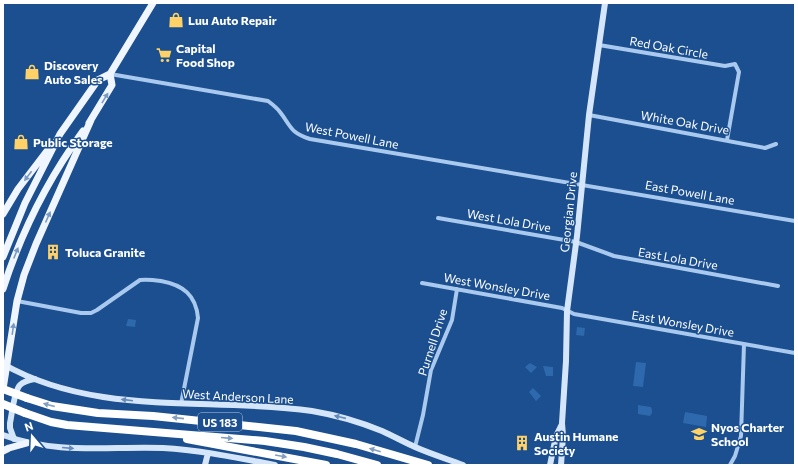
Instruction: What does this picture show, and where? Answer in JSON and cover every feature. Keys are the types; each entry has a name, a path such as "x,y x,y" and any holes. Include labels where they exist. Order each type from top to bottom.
{"highway":[{"name":"US 183","path":"3,389 52,406 98,414 153,416 296,431 356,444 428,465"},
{"name":"US 183","path":"3,404 51,422 67,425 265,442 304,447 377,465"},
{"path":"161,433 326,465"}],"main road":[{"path":"3,214 18,189 60,134 98,80 110,74 152,3"},
{"name":"Georgian Drive","path":"561,465 567,311 576,242 589,115 605,3"},
{"path":"3,290 22,240 43,194 68,151 91,120 112,85 110,74"},
{"path":"3,389 5,365 17,301 24,275 36,244 91,120"},
{"path":"3,257 25,203 60,134"},
{"name":"West Anderson Lane","path":"5,365 35,379 102,397 153,403 288,408 327,414 349,419 373,428 415,447 463,465"},
{"path":"14,440 10,423 17,390 24,382 35,379"},
{"name":"Georgian Drive","path":"550,465 556,436 562,424"},
{"path":"3,435 14,440 27,443 77,449 162,448 208,453 275,465"},
{"path":"3,451 27,443"},
{"path":"205,465 208,453"}],"street":[{"name":"Red Oak Circle","path":"599,45 725,66 735,64 739,72 727,140"},
{"name":"West Powell Lane","path":"110,74 268,101 279,110 291,128 300,136 310,139 581,184"},
{"name":"White Oak Drive","path":"589,115 765,148 776,144"},
{"name":"East Powell Lane","path":"581,184 795,221"},
{"name":"West Lola Drive","path":"438,218 576,242"},
{"name":"East Lola Drive","path":"576,242 614,256 778,286"},
{"path":"17,301 81,313 91,313 98,310 140,280 147,279 180,286 190,294 195,305 198,318 181,404"},
{"name":"West Wonsley Drive","path":"422,283 562,308 567,311"},
{"name":"Purnell Drive","path":"415,447 424,413 431,370 452,320 457,289"},
{"name":"East Wonsley Drive","path":"567,311 574,314 795,353"},
{"path":"730,465 735,456 741,436 744,344"}],"shaded area":[{"path":"128,319 136,320 135,327 126,326"},
{"path":"577,327 585,328 584,336 576,335"},
{"path":"636,362 646,363 643,387 633,386"},
{"path":"530,363 537,367 531,373 525,367"},
{"path":"543,366 553,367 553,376 546,376"},
{"path":"533,388 541,396 536,401 529,392"},
{"path":"638,405 651,407 652,413 650,416 638,414"},
{"path":"685,412 707,416 706,427 683,423"}],"place":[{"name":"Luu Auto Repair","path":"176,20"},
{"name":"Capital Food Shop","path":"164,55"},
{"name":"Discovery Auto Sales","path":"32,72"},
{"name":"Public Storage","path":"21,142"},
{"name":"Toluca Granite","path":"53,252"},
{"name":"Nyos Charter School","path":"699,434"},
{"name":"Austin Humane Society","path":"522,443"}]}
